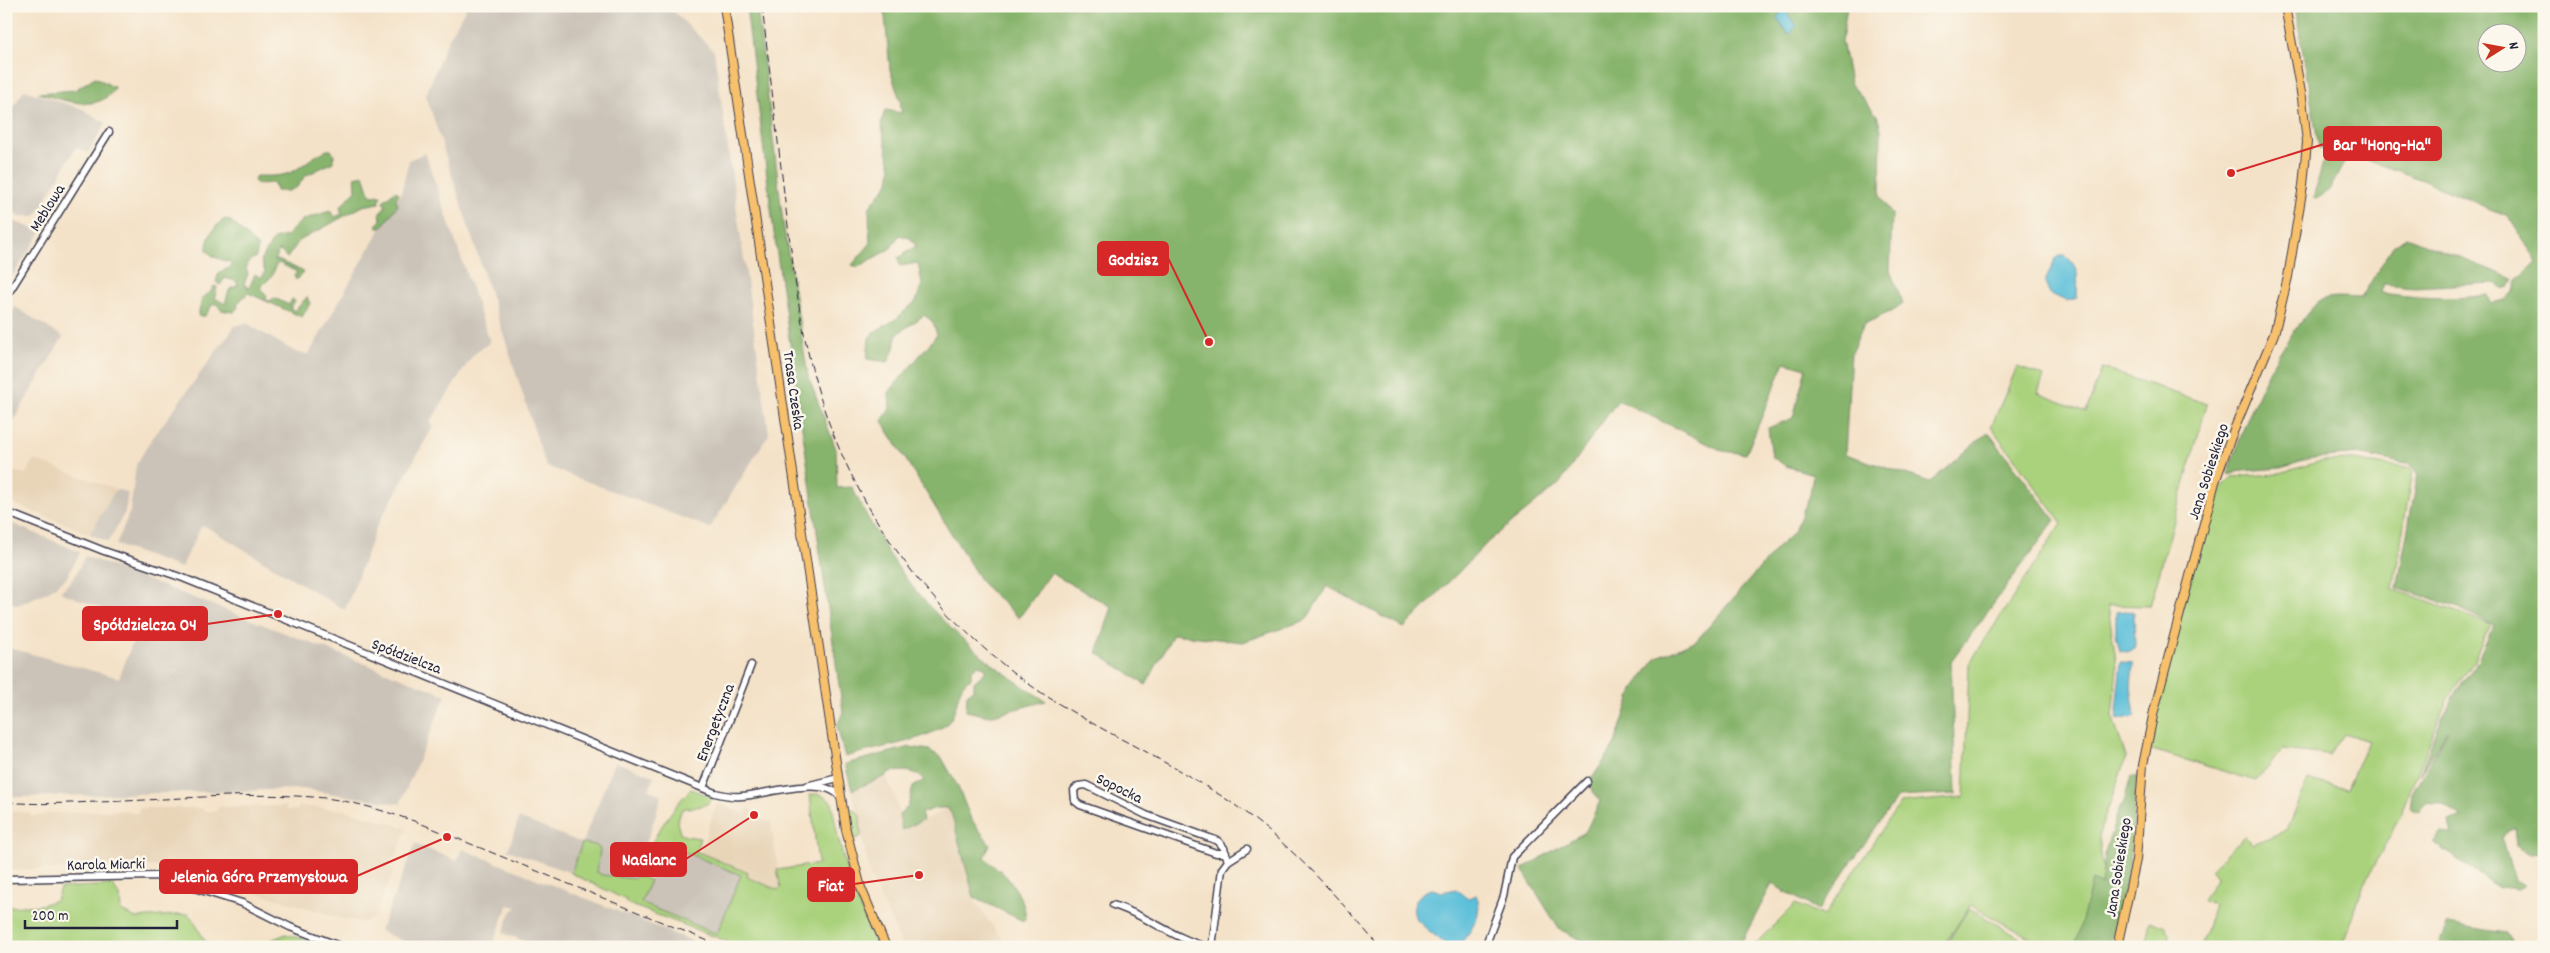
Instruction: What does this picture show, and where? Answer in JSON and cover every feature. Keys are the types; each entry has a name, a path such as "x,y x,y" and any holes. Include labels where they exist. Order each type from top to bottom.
{"main road":[{"name":"Trasa Czeska","path":"724,6 838,778"},
{"name":"Jana Sobieskiego","path":"2117,947 2136,860 2146,748 2160,684 2215,482 2231,437 2276,328 2289,272 2303,186 2307,142 2302,98 2285,6"},
{"path":"838,778 854,865 865,899 886,947"}],"street":[{"name":"Meblowa","path":"6,297 109,132"},
{"name":"Spółdzielcza","path":"6,512 182,578 723,795 740,796 803,787 820,787 834,784 838,778"},
{"name":"Energetyczna","path":"703,788 751,665"},
{"name":"Spółdzielcza","path":"803,787 821,780 838,778"},
{"path":"1485,947 1504,896 1512,857 1586,781"},
{"name":"Sopocka","path":"1083,784 1105,793 1146,815 1218,841 1226,853 1216,853 1080,805 1075,801 1074,790 1083,784"},
{"name":"Spółdzielcza","path":"820,787 835,791 841,799"},
{"path":"1212,947 1220,879 1228,861 1247,849"},
{"path":"1226,853 1228,861"},
{"name":"Karola Miarki","path":"6,879 156,876 242,903 290,927 342,947"},
{"path":"1113,905 1130,911 1185,939 1207,947"}],"shaded area":[{"path":"467,6 668,6 714,51 769,434 710,528 546,466 426,95 446,44"},
{"path":"24,90 82,109 106,123 88,153 76,147 36,216 20,216 6,210 6,119"},
{"path":"425,153 490,342 473,355 430,422 434,425 377,526 345,610 205,526 201,527 181,568 116,545 130,511 136,465 149,443 235,326 246,323 297,353 309,354 401,193 409,160"},
{"path":"6,218 41,232 6,286"},
{"path":"15,307 63,337 6,433 6,321"},
{"path":"34,460 116,489 90,534 6,501 6,470 26,474"},
{"path":"116,489 128,493 125,512 108,542 90,534"},
{"path":"6,521 80,552 67,577 49,591 18,605 6,600"},
{"path":"85,556 446,695 400,804 302,789 21,797 6,795 6,647 119,678 140,623 60,592 74,578"},
{"path":"615,762 654,776 649,790 662,795 647,841 632,870 636,875 634,879 602,875 597,872 600,849 582,843"},
{"path":"886,776 895,797 903,830 948,808 977,905 1008,947 903,947 870,875 852,790"},
{"path":"717,802 745,815 748,808 759,813 757,818 771,822 781,888 778,890 747,877 747,873 700,852"},
{"path":"286,806 286,810 298,810 299,806 344,810 407,828 395,859 391,858 388,868 394,870 375,917 365,922 347,920 196,874 152,866 6,870 6,811 30,813 30,816 46,815 46,813 128,810 129,813 138,813 139,808 203,808 204,811 217,811 217,807"},
{"path":"519,818 582,843 571,873 508,850"},
{"path":"415,844 457,861 462,849 707,947 539,947 503,933 511,912 517,907 508,905 492,947 416,947 380,931"},
{"path":"665,844 741,875 717,934 641,903"}],"green space":[{"path":"746,6 757,6 783,222 808,376 836,449 837,488 852,487 883,545 895,563 909,583 944,621 984,657 1025,688 1046,701 989,716 966,711 967,694 974,689 974,682 986,671 985,667 978,665 971,671 971,678 962,687 953,715 944,726 923,736 845,757 837,726 843,712 774,233"},
{"path":"884,6 1847,6 1842,40 1850,83 1877,115 1881,130 1880,196 1892,214 1890,271 1903,303 1892,311 1864,324 1851,353 1845,454 1930,482 1988,432 2055,520 1951,662 1956,794 1897,797 1818,910 1772,884 1739,947 1595,947 1559,929 1522,869 1586,831 1600,801 1588,784 1614,746 1633,690 1657,657 1697,640 1777,548 1794,532 1810,495 1813,474 1786,466 1772,457 1768,428 1793,418 1806,368 1785,362 1746,454 1723,451 1618,400 1559,484 1489,541 1404,628 1327,586 1306,620 1243,642 1173,634 1146,685 1097,653 1112,607 1051,573 1019,618 982,583 882,421 890,409 889,392 937,335 933,322 924,315 896,335 895,346 888,362 867,359 869,338 874,332 896,319 916,301 922,284 918,263 900,266 898,258 916,246 910,238 899,235 891,248 858,267 852,265 870,244 869,208 889,182 891,168 881,123 885,110 902,113 901,103 890,70"},
{"path":"2295,6 2544,6 2544,853 2530,854 2517,846 2515,827 2502,837 2514,880 2525,885 2519,890 2499,888 2432,842 2441,833 2452,834 2449,822 2462,817 2442,804 2426,802 2419,812 2410,809 2412,794 2448,730 2419,775 2442,719 2455,694 2476,664 2494,625 2459,608 2397,588 2418,474 2411,465 2359,454 2313,458 2281,468 2228,474 2242,434 2267,375 2277,356 2312,307 2326,298 2361,298 2393,246 2406,237 2514,279 2509,287 2502,289 2495,283 2414,287 2383,284 2382,293 2435,298 2488,295 2491,303 2505,300 2514,291 2517,280 2537,262 2508,216 2412,176 2358,157 2346,159 2329,191 2316,199 2313,198 2322,166 2330,147 2319,148"},
{"path":"95,77 115,88 100,101 80,103 38,93 75,90"},
{"path":"327,150 331,150 334,154 333,162 305,176 297,187 288,191 276,191 274,183 258,184 254,181 256,176 290,173"},
{"path":"364,175 371,196 381,195 379,203 363,206 299,241 287,258 279,250 274,261 278,260 304,272 296,280 294,276 297,272 279,263 275,266 273,275 260,288 267,297 265,300 270,301 274,298 289,305 292,299 295,301 290,308 295,311 307,297 310,304 302,317 248,293 237,304 238,307 234,312 221,310 217,304 213,304 205,316 198,316 202,298 210,293 214,286 217,287 215,298 225,304 229,290 238,285 236,281 225,278 220,285 216,282 219,272 230,268 232,263 214,257 207,251 209,237 221,222 225,219 232,222 258,247 256,257 249,261 246,268 248,274 244,284 249,288 255,274 261,278 265,272 261,260 274,239 286,236 302,220 330,211 335,217 342,214 340,207 356,190 355,177"},
{"path":"395,191 399,193 396,199 398,205 381,228 378,228 376,225 381,220 380,213 386,205 382,202"},
{"path":"2017,367 2044,376 2038,393 2086,412 2102,368 2207,404 2150,606 2108,605 2117,668 2112,716 2126,757 2099,834 2105,892 2088,947 2047,947 1970,905 1943,947 1752,947 1795,904 1824,916 1900,803 1964,797 1969,664 2062,523 1991,427"},
{"path":"2353,460 2407,468 2413,471 2393,589 2490,624 2473,663 2447,700 2399,818 2362,889 2343,947 2201,947 2214,904 2203,901 2217,877 2211,869 2244,836 2253,844 2287,830 2308,780 2347,789 2368,741 2344,733 2329,755 2282,750 2256,781 2146,748 2211,499 2233,477 2277,474 2322,461"},
{"path":"910,747 929,750 942,758 958,787 971,819 990,844 985,857 1001,871 1019,894 1026,919 1023,921 974,897 948,808 936,808 921,813 923,820 902,830 899,815 908,807 913,787 924,780 921,776 912,772 889,772 886,776 852,790 845,764"},
{"path":"2131,776 2137,777 2128,875 2110,947 2075,947 2092,881 2101,885 2106,849 2119,808 2124,802"},
{"path":"691,789 712,797 707,804 682,809 677,822 680,833 685,836 700,838 696,851 748,873 747,877 778,890 781,888 777,870 818,864 810,795 819,795 832,803 839,841 849,877 878,947 742,947 626,903 626,900 571,873 582,843 595,845 600,849 597,872 602,875 634,879 636,875 650,880 641,903 717,934 741,875 665,844 652,876 643,871 648,851 661,827"},
{"path":"851,808 860,815 861,836 856,839 851,837 847,812"},
{"path":"112,885 120,896 121,911 136,918 188,914 211,947 6,947 6,907 41,905 56,900 60,888"},
{"path":"1969,908 2035,947 1945,947"},
{"path":"2150,921 2165,927 2169,935 2169,947 2145,947"},
{"path":"2448,924 2506,933 2516,947 2437,947"},
{"path":"286,934 309,941 305,947 254,947"}],"water":[{"path":"1784,10 1797,26 1788,35 1777,17"},
{"path":"2060,256 2066,256 2071,261 2077,275 2077,298 2066,301 2049,293 2045,282 2055,259"},
{"path":"2116,612 2134,612 2135,649 2127,652 2120,651 2116,635"},
{"path":"2121,662 2133,663 2131,687 2135,716 2118,720 2116,711"},
{"path":"1432,889 1442,892 1456,889 1468,898 1476,895 1479,908 1475,922 1468,935 1459,945 1451,947 1446,944 1416,919 1414,909 1416,900 1423,893"}],"railway":[{"path":"762,6 800,314 814,376 830,424 850,471 874,517 903,559 935,599 971,636 1010,670 1051,699 1181,771 1223,797 1267,829 1326,885 1379,947"},
{"path":"6,802 63,803 269,795 325,798 349,802 417,822 723,947"}],"place":[{"name":"Bar \"Hong-Ha\"","path":"2231,173"},
{"name":"Godzisz","path":"1209,342"},
{"name":"Spółdzielcza 04","path":"278,614"},
{"name":"NaGlanc","path":"754,815"},
{"name":"Jelenia Góra Przemysłowa","path":"447,837"},
{"name":"Fiat","path":"919,875"}]}
